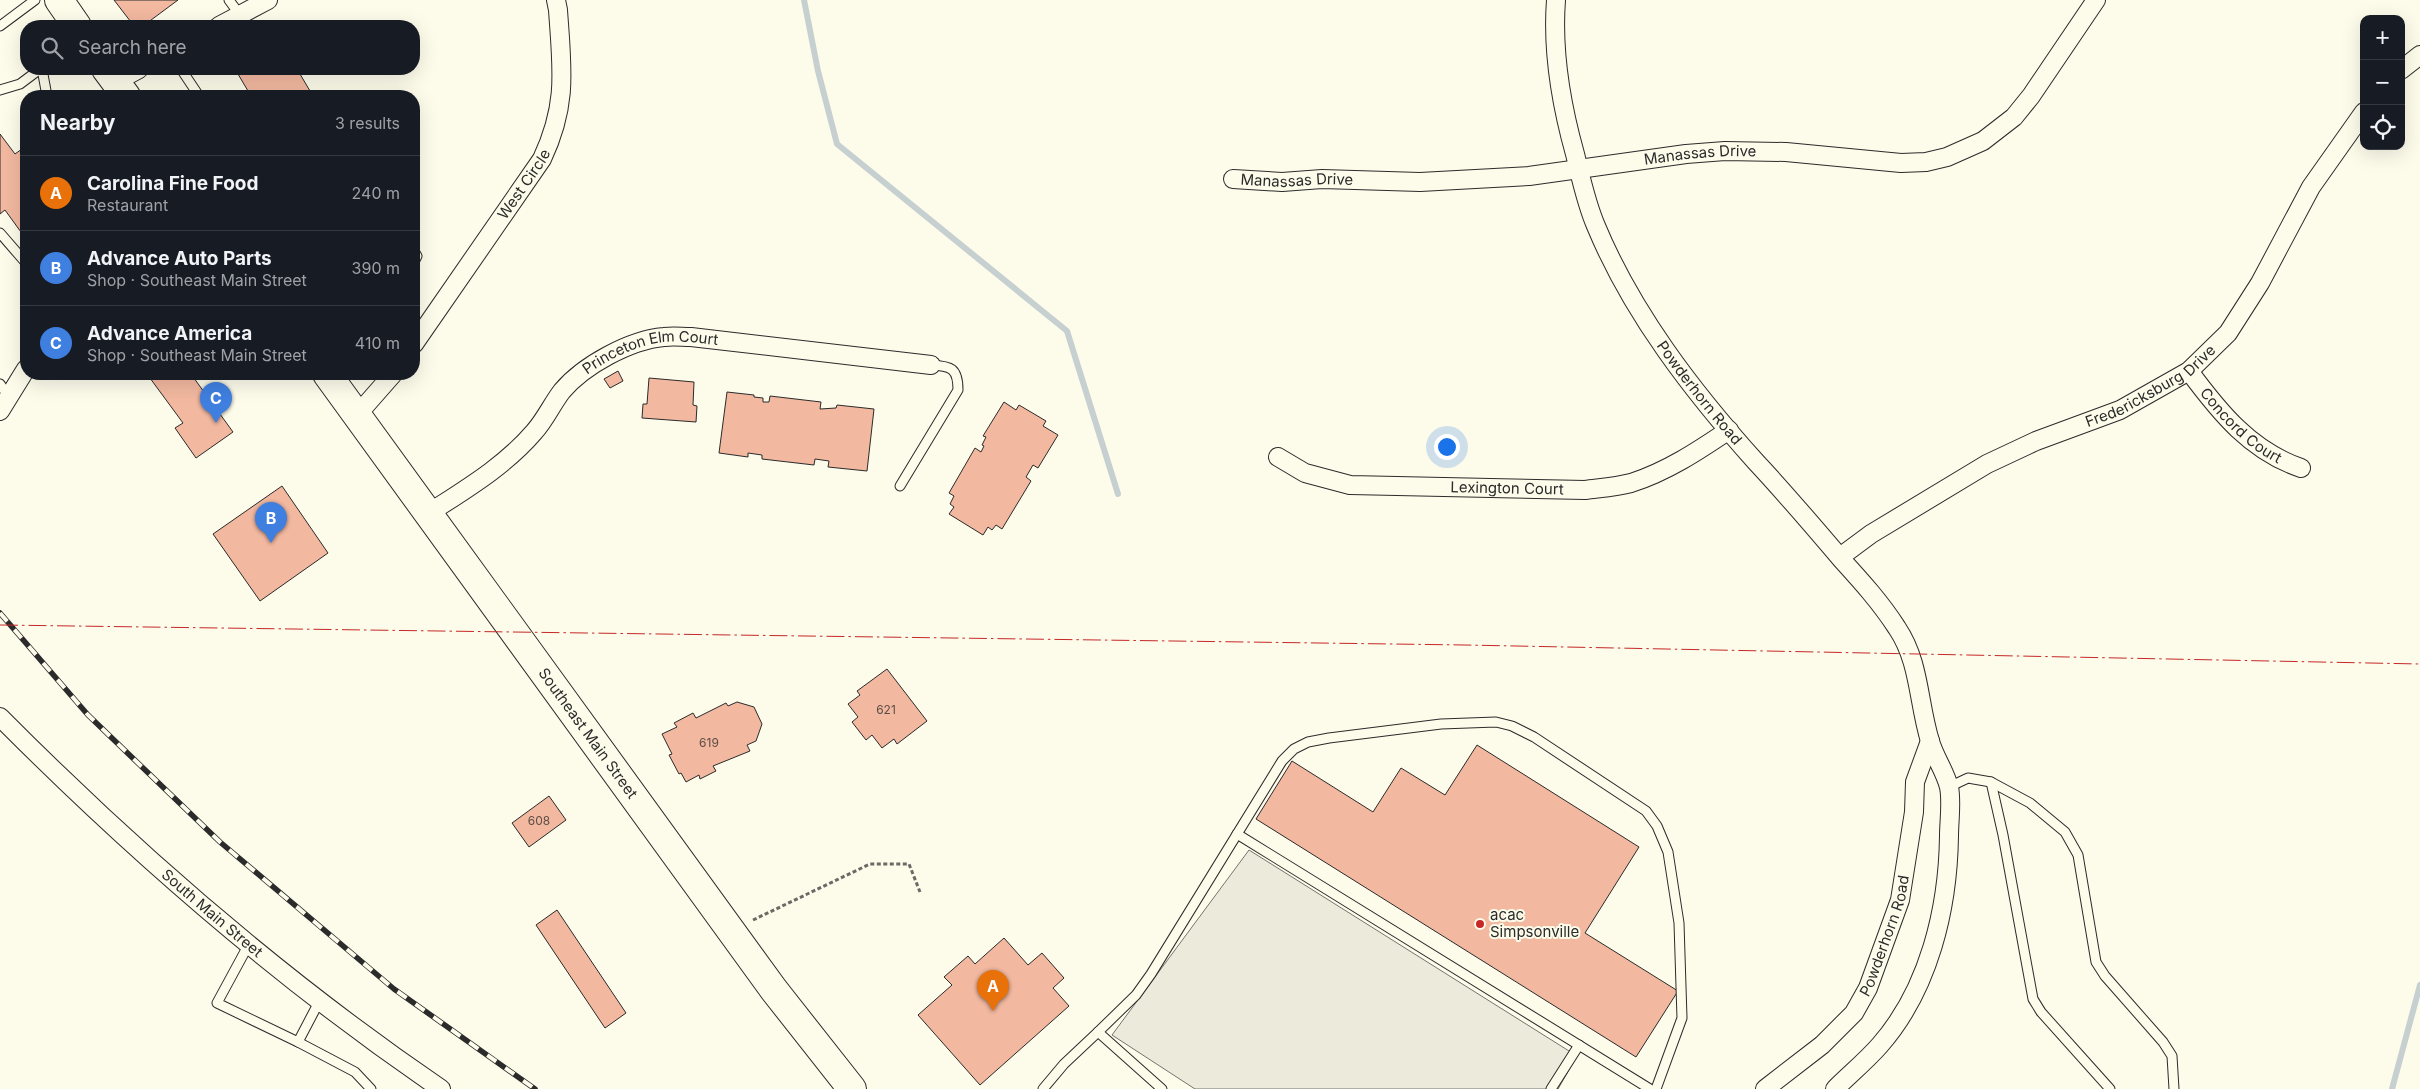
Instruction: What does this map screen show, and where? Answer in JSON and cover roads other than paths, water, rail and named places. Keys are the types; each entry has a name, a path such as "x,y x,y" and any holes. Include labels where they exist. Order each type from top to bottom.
{"main road":[{"path":"59,0 73,20"},
{"name":"Southeast Main Street","path":"332,380 774,990 852,1089"}],"street":[{"path":"230,20 268,0"},
{"name":"West Circle","path":"420,335 542,159 552,137 562,99 563,81 556,0"},
{"name":"Powderhorn Road","path":"1556,0 1556,47 1566,120 1594,223 1626,288 1660,341 1699,395 1819,530 1872,593 1898,629 1908,647 1917,674 1930,741 1949,787 1948,851 1944,898 1922,978 1903,1014 1880,1044 1835,1089"},
{"name":"Manassas Drive","path":"1233,180 1282,182 1322,179 1420,182 1529,176 1686,154 1725,151 1786,152 1901,163 1926,162 1947,157 1983,141 2014,117 2031,96 2096,0"},
{"path":"2405,67 2420,55"},
{"path":"116,82 128,75"},
{"name":"Fredericksburg Drive","path":"1840,557 1871,534 1987,464 2036,441 2120,410 2189,372 2228,333 2260,283 2311,186 2360,117"},
{"name":"Princeton Elm Court","path":"428,513 483,478 510,455 534,432 562,392 578,376 616,352 640,343 663,337 691,337 931,365"},
{"name":"Concord Court","path":"2189,372 2241,434 2267,454 2302,468"},
{"path":"3,397 20,376"},
{"path":"358,415 388,380"},
{"name":"Lexington Court","path":"1278,457 1305,474 1350,485 1585,490 1617,486 1647,477 1694,454 1729,430"},
{"name":"South Main Street","path":"2,722 200,906 391,1055 441,1089"},
{"name":"Powderhorn Road","path":"1765,1089 1822,1045 1854,1013 1868,988 1900,900 1914,812 1915,782 1930,741"}],"lane":[{"path":"0,26 35,0"},
{"path":"229,0 240,15"},
{"path":"0,90 20,84 33,75"},
{"path":"42,75 46,90"},
{"path":"185,75 194,90"},
{"path":"0,233 20,256"},
{"path":"900,486 958,390 958,378 954,371 948,366 931,365"},
{"path":"1043,1089 1064,1064 1136,995 1282,761 1294,749 1308,742 1441,724 1496,722 1512,726 1534,737 1646,811 1657,826 1668,852 1679,923 1682,1018 1656,1089"},
{"path":"1949,787 1968,778 1990,782 2030,803 2065,832 2078,855 2096,962 2105,976 2168,1049 2172,1056 2174,1089"},
{"path":"1990,782 2003,835 2033,999 2041,1012 2110,1089"},
{"path":"1237,834 1650,1089"},
{"path":"248,944 217,1003 355,1072 370,1089"},
{"path":"298,1042 320,1000"},
{"path":"1098,1032 1162,1089"},
{"path":"1551,1089 1579,1045"}],"waterway":[{"path":"804,0 818,71 837,144 1067,331 1118,494"},
{"path":"2392,1089 2420,985"}],"railway":[{"path":"0,613 88,715 220,842 394,989 535,1089"}],"place":[{"name":"Advance America","path":"216,423"},
{"name":"Advance Auto Parts","path":"271,543"},
{"name":"acac Simpsonville","path":"1480,924"},
{"name":"Carolina Fine Food","path":"993,1011"}]}
